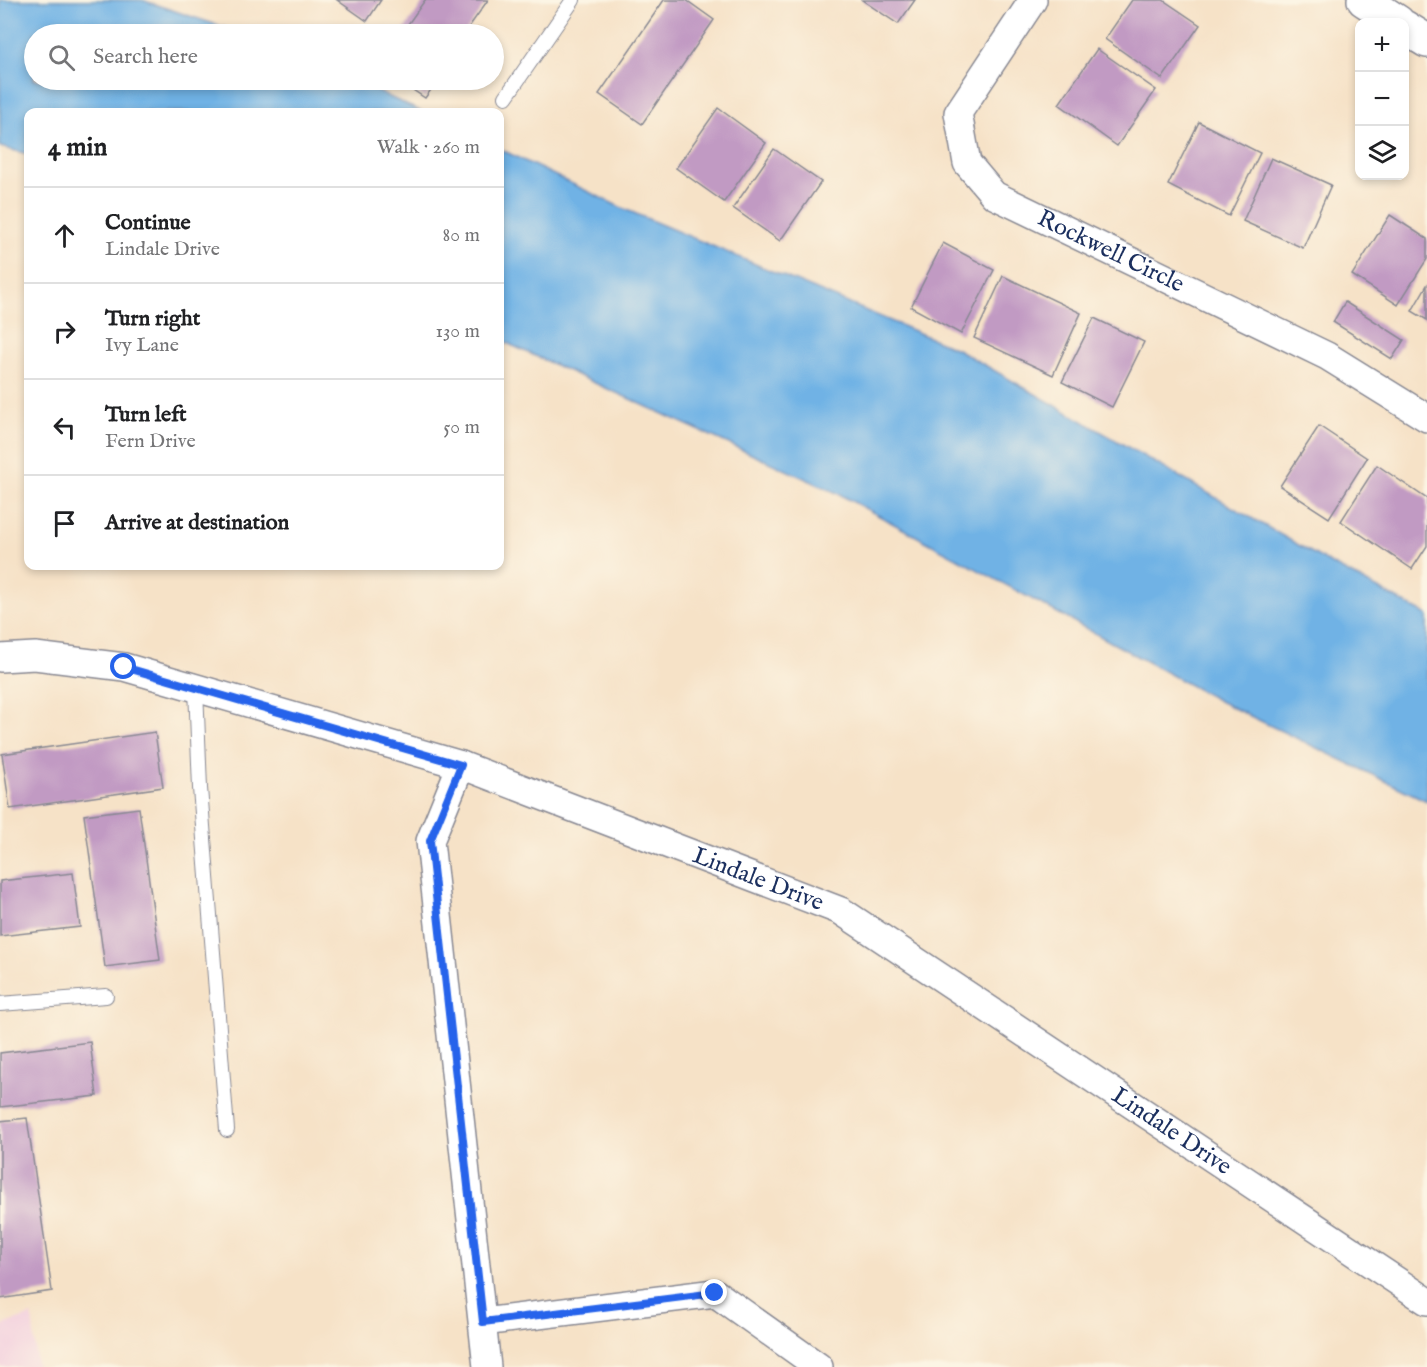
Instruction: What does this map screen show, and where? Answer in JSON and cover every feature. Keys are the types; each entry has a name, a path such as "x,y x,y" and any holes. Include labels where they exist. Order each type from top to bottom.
{"street":[{"name":"Rockwell Circle","path":"1033,0 958,113 967,163 994,195 1327,356 1427,418"},
{"path":"1364,0 1392,18"},
{"path":"1409,30 1427,41"},
{"name":"Lindale Drive","path":"0,658 35,656 124,667 461,765 841,910 1427,1301"},
{"path":"461,765 430,841 487,1367"},
{"path":"483,1322 715,1293 819,1367"}],"lane":[{"path":"506,97 573,0"},
{"path":"196,688 200,788 227,1130"},
{"path":"0,1004 106,996"}],"shaded area":[{"path":"32,1315 37,1367 0,1367 0,1326"}],"water":[{"path":"0,0 142,0 214,24 24,24 24,90 375,90 413,108 24,108 24,153 0,147"},
{"path":"504,151 622,208 957,349 1335,566 1427,615 1427,801 1221,702 837,493 504,342"}],"building":[{"path":"337,0 381,0 367,21"},
{"path":"425,0 488,0 471,24 408,24"},
{"path":"664,0 686,0 714,20 642,124 599,94"},
{"path":"862,0 915,0 898,24"},
{"path":"1132,0 1163,0 1200,25 1162,79 1105,39"},
{"path":"1097,49 1156,90 1117,146 1059,104"},
{"path":"413,90 431,90 425,98"},
{"path":"718,108 766,143 724,202 676,168"},
{"path":"1199,122 1260,153 1229,216 1168,185"},
{"path":"774,149 821,182 780,241 733,208"},
{"path":"1271,158 1331,185 1303,248 1243,221"},
{"path":"1390,215 1427,239 1427,259 1398,305 1352,275"},
{"path":"943,243 994,270 961,334 911,307"},
{"path":"1003,276 1081,313 1053,375 974,338"},
{"path":"1427,285 1427,320 1412,311"},
{"path":"1345,302 1404,340 1392,359 1333,322"},
{"path":"1094,318 1144,342 1112,407 1062,382"},
{"path":"1319,426 1367,458 1329,518 1280,486"},
{"path":"1377,465 1427,499 1427,546 1412,569 1341,521"},
{"path":"155,732 163,787 10,809 2,754"},
{"path":"139,808 160,960 105,967 84,815"},
{"path":"73,873 80,927 0,936 0,881"},
{"path":"90,1042 97,1096 0,1107 0,1053"},
{"path":"27,1118 52,1291 0,1299 0,1121"}],"route":[{"path":"124,667 461,765 430,841 483,1322 715,1293"}]}
